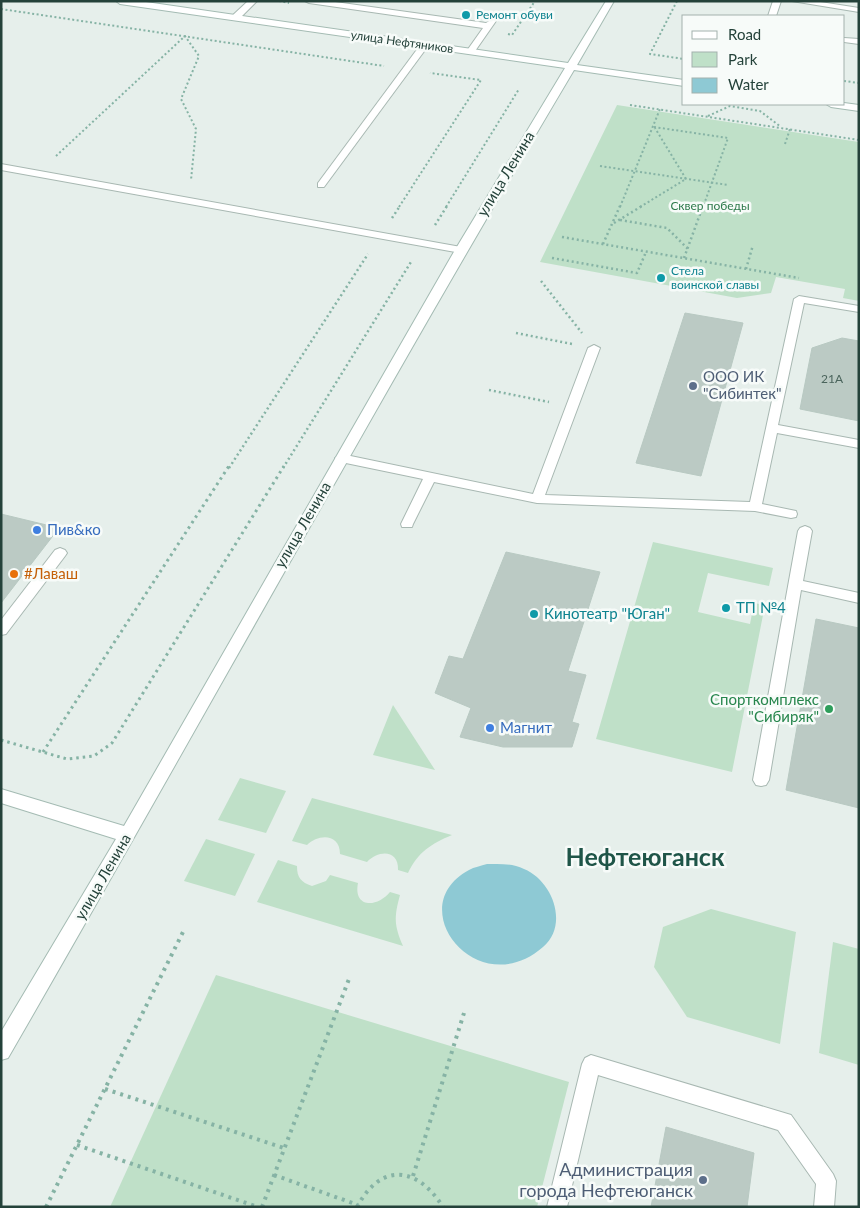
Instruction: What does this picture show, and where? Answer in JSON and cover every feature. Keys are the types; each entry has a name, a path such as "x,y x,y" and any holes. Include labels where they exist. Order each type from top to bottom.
{"main road":[{"name":"улица Нефтяников","path":"120,1 682,83"},
{"name":"улица Ленина","path":"1,1051 128,835 461,250 610,1"},
{"path":"838,105 859,108"},
{"path":"1,796 128,835"}],"lane":[{"path":"235,18 253,1"},
{"path":"309,1 490,24 470,52"},
{"path":"772,15 777,1"},
{"path":"796,1 859,10"},
{"path":"845,40 859,42"},
{"path":"321,185 424,46"},
{"path":"1,167 461,250"},
{"path":"755,507 799,299 859,310"},
{"path":"537,499 594,348"},
{"path":"772,428 859,444"},
{"path":"342,458 537,499 755,507 791,514"},
{"path":"407,524 430,476"},
{"path":"761,780 805,531"},
{"path":"1,630 60,553"},
{"path":"795,584 859,598"},
{"path":"557,1207 591,1064 784,1122 826,1181 824,1207"}],"path":[{"path":"512,35 534,1"},
{"path":"677,1 650,54 682,59"},
{"path":"1,9 481,80 43,752"},
{"path":"38,174 185,36"},
{"path":"185,36 199,56 181,99 196,129 190,201"},
{"path":"845,81 859,83"},
{"path":"1,740 67,759 94,756 112,743 519,89"},
{"path":"630,105 859,140"},
{"path":"706,116 730,106 760,111 781,128"},
{"path":"603,244 636,171 660,110"},
{"path":"654,127 686,178"},
{"path":"654,127 728,138 684,258"},
{"path":"785,144 790,129"},
{"path":"600,166 728,185"},
{"path":"613,225 686,178"},
{"path":"620,220 667,228 688,248"},
{"path":"562,237 803,279"},
{"path":"746,269 753,245"},
{"path":"552,258 637,273 646,252"},
{"path":"541,281 594,348"},
{"path":"516,333 594,348"},
{"path":"489,390 572,407"},
{"path":"46,1207 184,930"},
{"path":"262,1207 349,979"},
{"path":"413,1176 464,1013"},
{"path":"105,1089 284,1148"},
{"path":"77,1145 258,1207"},
{"path":"274,1176 357,1206 365,1192 375,1182 400,1174 413,1176 426,1183 436,1194 443,1207"}],"green space":[{"name":"Сквер победы","path":"617,105 859,142 859,301 843,298 845,289 776,277 771,293 737,298 540,262"},
{"path":"653,542 773,568 769,586 708,573 698,612 750,624 754,603 765,605 732,772 596,739"},
{"path":"393,705 435,770 373,755"},
{"path":"240,778 286,791 266,833 218,820"},
{"path":"312,798 452,835 421,854 408,873 398,870 395,858 392,855 377,855 367,862 340,854 339,847 332,839 322,837 307,845 292,841"},
{"path":"206,839 255,854 235,896 184,881"},
{"path":"278,860 297,866 300,879 312,886 326,881 330,875 358,883 357,891 359,897 367,903 379,901 390,892 400,895 396,921 403,946 257,902"},
{"path":"711,909 796,932 780,1044 687,1017 654,967 663,927"},
{"path":"833,942 859,949 859,1065 819,1053"},
{"path":"216,975 569,1082 537,1207 110,1207"}],"water":[{"path":"487,864 506,864 524,869 543,883 550,893 554,904 556,916 551,938 543,947 518,962 494,964 473,957 456,944 445,926 442,906 450,886 469,870"}],"building":[{"name":"ООО ИК \"Сибинтек\"","path":"685,313 743,323 701,476 636,463"},
{"path":"842,338 859,341 859,421 800,409 812,348"},
{"path":"1,514 59,528 1,603"},
{"name":"Кинотеатр \"Юган\"","path":"506,552 600,572 568,671 586,675 572,722 579,724 572,747 503,747 460,737 471,708 435,693 449,656 463,659"},
{"name":"Спорткомплекс \"Сибиряк\"","path":"816,619 859,628 859,808 786,790"},
{"name":"Администрация города Нефтеюганск","path":"666,1127 754,1153 747,1207 651,1207"}],"place":[{"name":"Ремонт обуви","path":"466,15"},
{"name":"Стела воинской славы","path":"661,278"},
{"name":"ООО ИК \"Сибинтек\"","path":"693,386"},
{"name":"Пив&ко","path":"37,530"},
{"name":"#Лаваш","path":"14,574"},
{"name":"ТП №4","path":"726,608"},
{"name":"Кинотеатр \"Юган\"","path":"534,614"},
{"name":"Спорткомплекс \"Сибиряк\"","path":"829,709"},
{"name":"Магнит","path":"490,728"},
{"name":"Администрация города Нефтеюганск","path":"703,1180"}],"district":[{"name":"Нефтеюганск","path":"645,857"}]}
